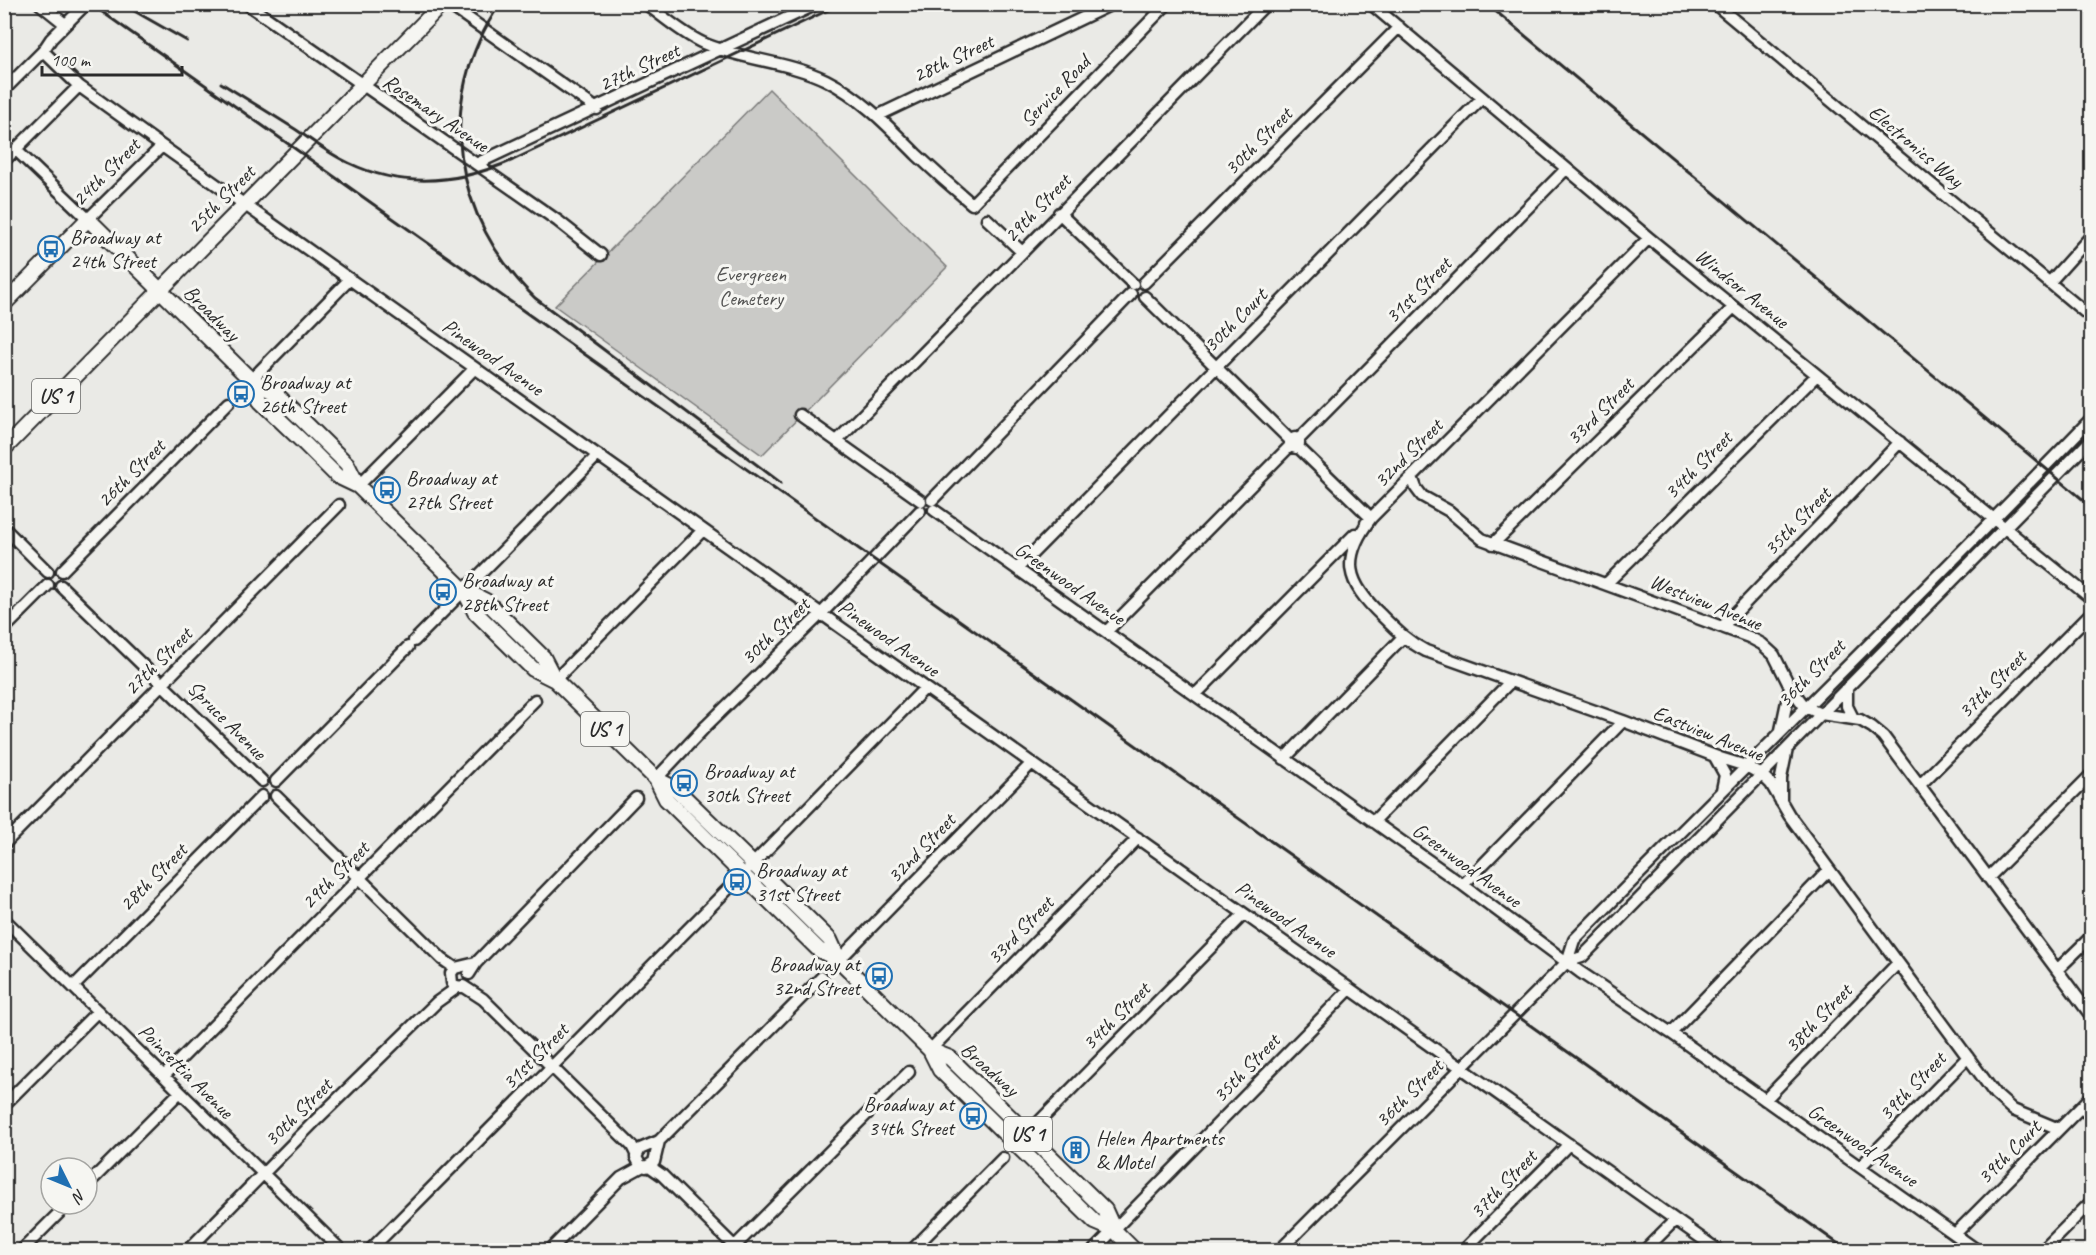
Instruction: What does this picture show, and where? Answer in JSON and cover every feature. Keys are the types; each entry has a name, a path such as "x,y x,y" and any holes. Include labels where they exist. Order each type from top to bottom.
{"main road":[{"name":"25th Street","path":"4,449 442,4"},
{"name":"Broadway","path":"88,219 250,380 261,402 337,476 358,486 464,590 486,601 495,609 543,657 555,680 656,778 676,789 830,940 839,960"},
{"name":"24th Street","path":"4,304 88,219"},
{"name":"Broadway","path":"656,778 666,799 819,951 839,960 930,1050 940,1070 1095,1222 1114,1230"},
{"name":"Broadway","path":"930,1050 950,1058 1028,1134 1105,1210 1114,1230 1134,1251"}],"street":[{"path":"40,4 65,24"},
{"path":"4,90 86,4"},
{"name":"Rosemary Avenue","path":"248,4 362,86 558,221 601,255"},
{"path":"448,4 597,108"},
{"path":"646,4 700,42 824,79 857,99 877,116"},
{"name":"27th Street","path":"476,164 817,4"},
{"name":"28th Street","path":"877,116 1112,4"},
{"name":"Service Road","path":"877,116 938,175 972,204 1156,9 1167,4"},
{"name":"29th Street","path":"837,441 1266,4"},
{"name":"Windsor Avenue","path":"1371,4 1649,238 2091,599"},
{"name":"Electronics Way","path":"1715,4 2091,318"},
{"name":"30th Street","path":"656,778 821,614 1136,287 1399,27"},
{"name":"Pinewood Avenue","path":"43,51 79,86 162,146 1718,1251"},
{"path":"4,161 79,86"},
{"name":"30th Court","path":"1017,569 1482,98"},
{"name":"24th Street","path":"88,219 162,146"},
{"name":"Broadway","path":"16,150 88,219"},
{"name":"31st Street","path":"1106,632 1566,169"},
{"path":"1059,213 1136,287 1137,299 1145,297 1371,518"},
{"path":"987,219 1022,251"},
{"path":"2049,283 2091,235"},
{"name":"32nd Street","path":"1195,695 1649,238"},
{"path":"250,380 350,279"},
{"name":"33rd Street","path":"1493,544 1734,307"},
{"path":"358,486 475,368"},
{"name":"34th Street","path":"1606,584 1817,375"},
{"name":"26th Street","path":"62,571 228,402"},
{"name":"Greenwood Avenue","path":"800,415 1463,885 1567,962 1671,1033 1977,1251"},
{"name":"36th Street","path":"1567,962 1574,939 1780,730 1995,519 2091,418"},
{"name":"36th Street","path":"1280,1251 1567,962 1582,957 2091,439"},
{"name":"35th Street","path":"1722,627 1900,442"},
{"path":"276,781 598,455"},
{"name":"Westview Avenue","path":"1412,477 1422,496 1449,511 1476,535 1493,544 1722,627 1762,644 1774,655 1790,687 1805,706 1821,714 1853,718 1878,731 1921,784 2091,1017"},
{"name":"27th Street","path":"4,844 339,505"},
{"name":"Eastview Avenue","path":"1371,518 1358,535 1352,548 1353,577 1362,596 1403,637 1426,651 1623,721 1715,757 1746,766 1762,775 1995,1095 2007,1106 2059,1129"},
{"path":"4,528 48,572"},
{"path":"555,680 703,530"},
{"path":"56,568 62,571 65,579 61,586 53,588 48,585 46,577 48,572 56,568"},
{"path":"4,629 48,585"},
{"name":"Spruce Avenue","path":"61,586 262,781"},
{"name":"37th Street","path":"1921,784 2091,612"},
{"path":"1284,759 1403,637"},
{"path":"1374,822 1511,681"},
{"path":"1780,730 1790,687"},
{"path":"742,875 926,688"},
{"path":"1847,688 1847,706 1853,718"},
{"name":"29th Street","path":"164,1076 535,700"},
{"path":"1463,885 1623,721"},
{"path":"1781,802 1781,778 1787,748"},
{"path":"1715,757 1725,775 1722,790"},
{"name":"32nd Street","path":"839,960 1032,763"},
{"path":"1988,878 2091,774"},
{"path":"267,778 276,781 279,787 276,796 267,798 262,796 259,787 262,781 267,778"},
{"name":"28th Street","path":"73,987 262,796"},
{"path":"276,796 644,1156 735,1249 909,1072"},
{"name":"30th Street","path":"188,1251 476,963 636,798"},
{"name":"33rd Street","path":"930,1050 1138,838"},
{"path":"1671,1033 1829,870"},
{"name":"31st Street","path":"370,1251 728,889"},
{"name":"34th Street","path":"1017,1145 1244,914"},
{"name":"Poinsettia Avenue","path":"4,919 341,1251"},
{"path":"2057,970 2091,936"},
{"name":"38th Street","path":"1765,1100 1898,963"},
{"path":"550,1251 822,978"},
{"name":"35th Street","path":"1094,1251 1350,989"},
{"path":"4,1105 98,1011"},
{"name":"39th Street","path":"1860,1167 1968,1057"},
{"path":"99,1173 180,1092"},
{"name":"39th Court","path":"1955,1234 2091,1096"},
{"path":"2081,1107 2091,1118"},
{"name":"37th Street","path":"1464,1251 1569,1144"},
{"path":"912,1251 1003,1158"},
{"path":"2043,1251 2091,1201"},
{"path":"22,1251 56,1216"},
{"path":"1645,1251 1676,1220"}],"green space":[{"name":"Evergreen Cemetery","path":"769,89 947,267 762,455 555,306"}],"railway":[{"path":"91,4 1847,1250"},
{"path":"122,4 187,41"},
{"path":"500,4 479,41 466,80 460,119 462,158 470,196 486,232 507,266 535,298 781,483"},
{"path":"221,83 349,163 390,177 411,180 452,178 473,174 513,160 841,4"},
{"path":"1487,4 2092,507"}],"place":[{"name":"Broadway at 24th Street","path":"51,249"},
{"name":"Broadway at 26th Street","path":"241,394"},
{"name":"Broadway at 27th Street","path":"387,490"},
{"name":"Broadway at 28th Street","path":"443,592"},
{"name":"Broadway at 30th Street","path":"684,783"},
{"name":"Broadway at 31st Street","path":"737,882"},
{"name":"Broadway at 32nd Street","path":"879,976"},
{"name":"Broadway at 34th Street","path":"973,1116"},
{"name":"Helen Apartments & Motel","path":"1076,1150"}]}
